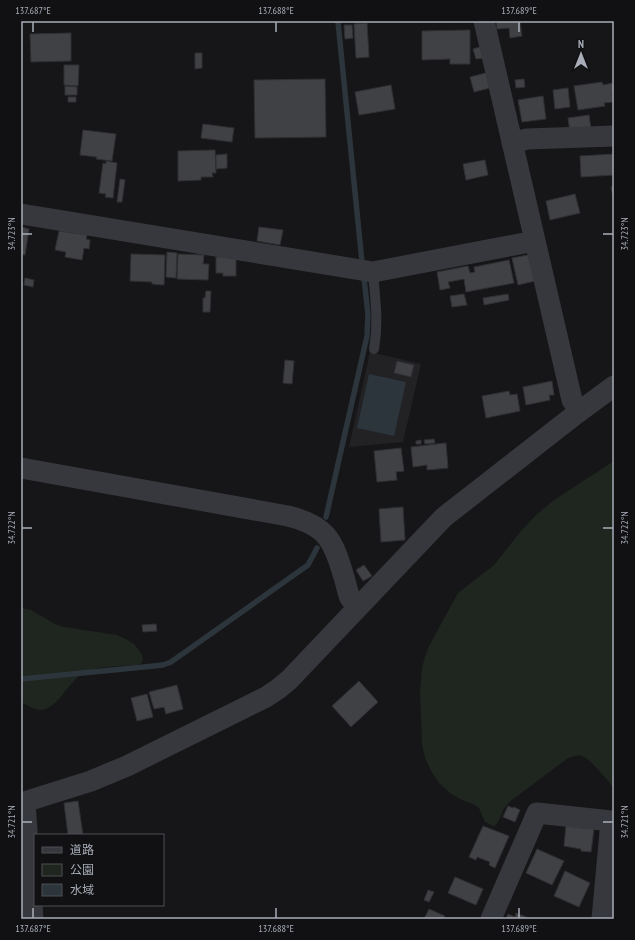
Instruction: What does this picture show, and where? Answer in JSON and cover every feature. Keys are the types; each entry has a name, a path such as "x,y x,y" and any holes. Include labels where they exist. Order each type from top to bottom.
{"street":[{"path":"484,21 572,400 580,411"},
{"path":"512,143 526,139 614,136"},
{"path":"21,214 373,272 535,241"},
{"path":"33,919 23,802 91,781 122,768 266,697 278,689 289,680 444,517 614,386"},
{"path":"21,468 280,514 302,520 315,526 326,535 334,547 340,561 350,598 358,607"},
{"path":"491,919 537,813 611,821 602,919"}],"lane":[{"path":"373,272 377,314 374,349"}],"shaded area":[{"path":"370,352 421,364 403,442 349,447"}],"green space":[{"path":"614,461 614,788 591,762 584,757 576,756 568,758 511,801 503,810 495,826 491,825 485,822 479,808 450,793 439,783 425,758 422,744 420,691 422,668 425,657 429,646 458,593 494,565 536,515 554,500"},
{"path":"21,608 31,610 55,624 64,627 117,635 126,639 134,644 141,653 143,658 142,663 137,665 103,667 90,670 74,681 53,705 41,710 31,707 21,702"}],"water":[{"path":"369,374 406,382 394,436 357,428"}],"building":[{"path":"496,21 520,21 522,36 510,38 509,28 497,29"},
{"path":"367,23 369,57 356,58 354,24"},
{"path":"344,25 352,25 353,38 345,39"},
{"path":"470,30 470,64 450,64 450,59 422,60 422,31"},
{"path":"71,33 71,61 31,62 30,34"},
{"path":"480,47 483,58 476,59 473,49"},
{"path":"195,53 202,53 202,68 195,69"},
{"path":"64,65 79,65 78,86 64,85"},
{"path":"486,73 490,88 474,92 470,77"},
{"path":"325,79 326,137 255,138 254,80"},
{"path":"524,79 525,87 516,88 515,80"},
{"path":"602,82 603,85 613,83 613,102 604,103 605,106 578,110 574,86"},
{"path":"391,85 395,109 359,115 355,92"},
{"path":"65,86 77,87 77,95 65,95"},
{"path":"568,88 570,107 555,109 553,90"},
{"path":"543,96 546,119 522,122 518,100"},
{"path":"68,97 76,97 76,102 68,102"},
{"path":"589,115 591,129 570,132 568,118"},
{"path":"203,124 234,128 232,142 201,138"},
{"path":"83,130 116,134 112,161 80,155"},
{"path":"215,150 216,173 212,173 213,177 201,177 201,180 178,181 178,151"},
{"path":"227,154 227,168 216,169 216,155"},
{"path":"614,154 614,175 581,177 580,156"},
{"path":"485,160 488,175 466,180 463,164"},
{"path":"106,161 117,163 113,198 105,197 106,194 99,193 103,163 106,164"},
{"path":"120,179 125,180 122,202 117,202"},
{"path":"611,187 614,187 614,201"},
{"path":"575,194 580,213 550,220 546,201"},
{"path":"21,227 29,229 25,255 21,254"},
{"path":"259,227 283,230 280,245 257,241"},
{"path":"59,231 87,235 86,239 90,240 89,249 84,248 82,260 65,257 66,252 55,250"},
{"path":"167,252 177,253 176,278 166,277"},
{"path":"131,254 165,255 164,285 152,284 152,282 130,281"},
{"path":"178,254 204,255 203,264 209,264 208,280 177,279"},
{"path":"528,255 535,281 518,285 512,258"},
{"path":"216,257 236,257 236,276 223,276 223,273 216,273"},
{"path":"509,260 514,283 466,292 464,279 448,282 450,288 440,290 437,272 468,266 470,273 475,272 474,267"},
{"path":"25,278 34,280 33,287 24,285"},
{"path":"206,291 211,291 210,312 203,312 203,298 205,298"},
{"path":"464,294 467,305 452,307 450,296"},
{"path":"508,294 509,300 484,305 483,298"},
{"path":"285,360 294,361 292,384 283,383"},
{"path":"397,361 414,365 411,377 394,373"},
{"path":"552,381 554,395 549,395 550,400 526,405 523,387"},
{"path":"509,391 510,395 517,394 520,411 486,418 482,396"},
{"path":"434,439 435,443 425,444 424,440"},
{"path":"421,440 421,444 416,444 416,441"},
{"path":"446,443 448,468 427,470 427,465 413,467 411,447"},
{"path":"401,448 404,471 396,472 397,480 377,482 374,451"},
{"path":"403,507 405,540 381,542 379,509"},
{"path":"364,565 372,576 363,581 356,570"},
{"path":"156,624 157,631 143,632 142,625"},
{"path":"359,681 378,702 351,727 332,706"},
{"path":"177,685 183,709 166,714 164,707 154,709 149,692"},
{"path":"147,694 153,717 137,721 131,698"},
{"path":"78,801 83,834 68,834 64,803"},
{"path":"508,806 520,810 515,822 503,817"},
{"path":"483,826 509,836 495,868 489,865 490,862 477,857 476,860 469,857"},
{"path":"566,826 594,829 591,852 564,846"},
{"path":"537,849 564,861 552,885 526,873"},
{"path":"565,871 590,883 579,907 554,896"},
{"path":"455,877 483,889 476,905 448,893"},
{"path":"428,890 434,892 429,902 424,900"},
{"path":"429,909 445,916 443,919 424,919"},
{"path":"516,913 531,919 506,919 508,914 515,917"}],"waterway":[{"path":"338,22 362,262"},
{"path":"326,517 367,336 368,315 364,278"},
{"path":"21,679 163,665 171,662 308,565 317,548"}]}
